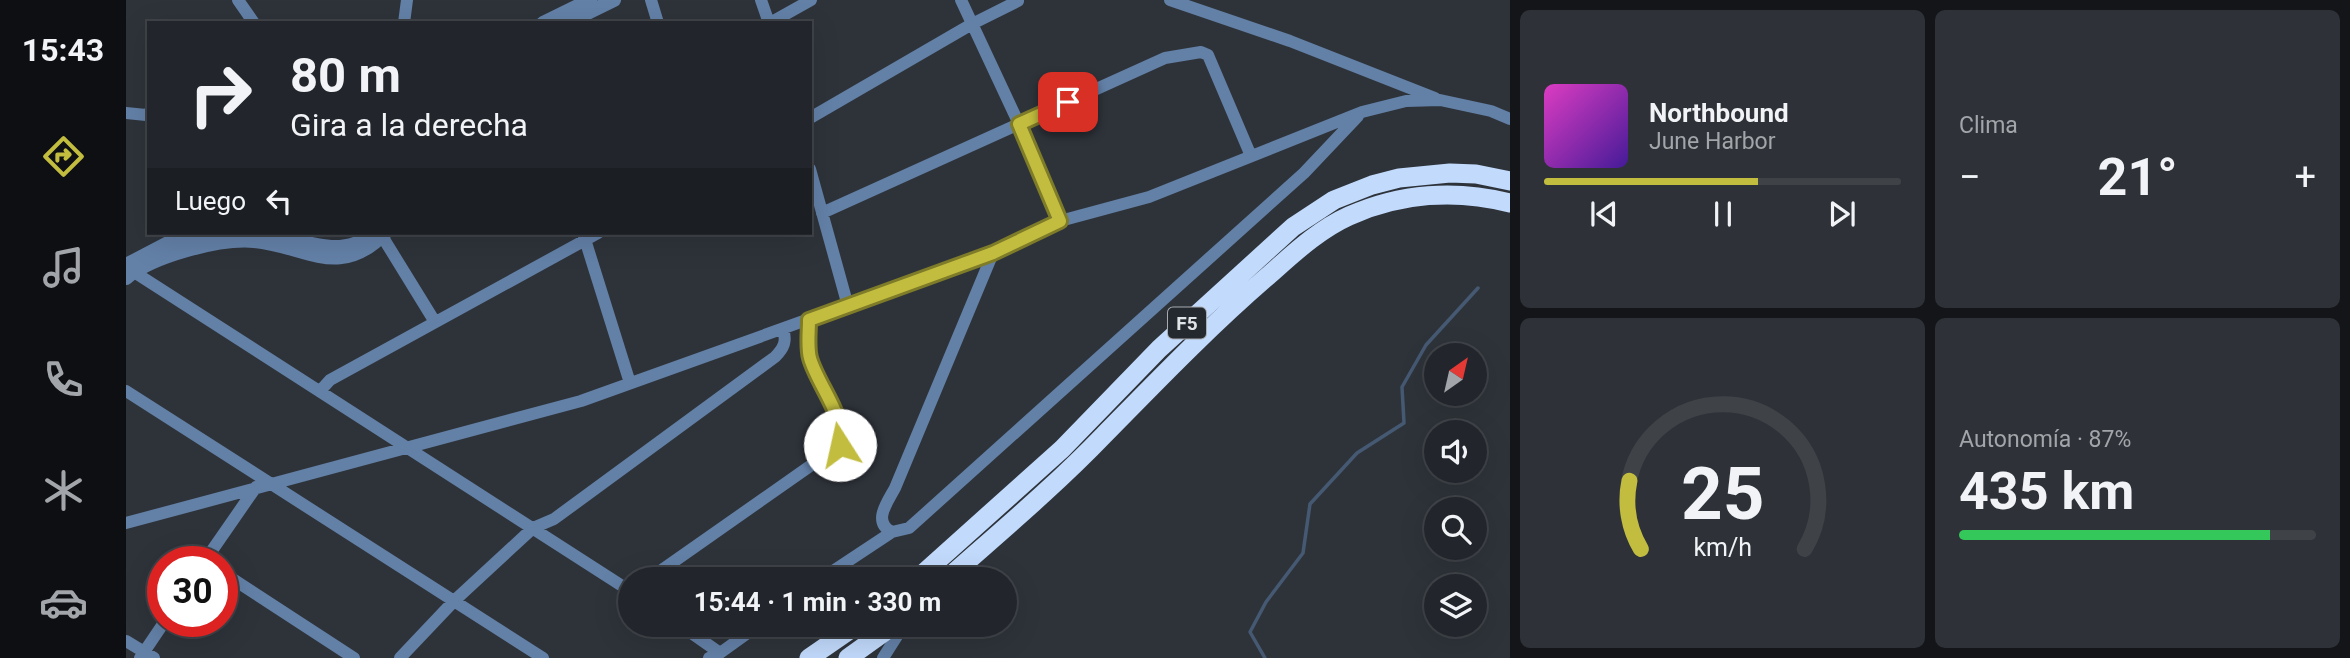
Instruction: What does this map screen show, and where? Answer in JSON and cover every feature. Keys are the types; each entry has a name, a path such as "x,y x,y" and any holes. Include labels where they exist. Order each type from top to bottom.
{"highway":[{"name":"F5","path":"960,567 1102,438 1293,227 1334,200 1399,178 1450,173 1476,174 1510,181"},
{"name":"F5","path":"931,567 1062,449 1159,349 1333,224 1398,199 1440,194 1471,196 1510,204"},
{"path":"809,658 840,637"},
{"path":"848,658 876,637"}],"street":[{"path":"238,0 253,21"},
{"path":"404,21 407,0"},
{"path":"547,21 590,0"},
{"path":"571,21 614,0"},
{"path":"651,0 657,21"},
{"path":"761,0 769,21"},
{"path":"774,21 811,0"},
{"path":"961,0 1019,124 1060,221"},
{"path":"1170,0 1290,41 1440,100 1491,111 1510,120"},
{"path":"812,117 972,24 1018,2"},
{"path":"822,213 1166,58 1201,52 1208,55 1251,156"},
{"path":"126,523 581,401 993,253 1060,221 1149,197 1362,112 1406,101 1440,100"},
{"path":"839,567 892,532 909,528 1304,173 1362,112"},
{"path":"126,113 147,119"},
{"path":"812,176 848,306"},
{"path":"214,235 175,242 128,270 618,583"},
{"path":"279,235 326,246 355,245 373,235"},
{"path":"175,242 251,241 324,257 358,255 374,235"},
{"path":"376,235 435,322"},
{"path":"320,391 330,380 584,236 630,383"},
{"path":"892,532 885,528 881,521 884,508 895,488 993,253"},
{"path":"666,567 840,445 843,435 839,422 810,357 809,320"},
{"path":"400,658 454,601 533,528 554,519 775,357 785,344 783,329"},
{"path":"126,391 261,485 543,658"},
{"path":"216,546 261,485"},
{"path":"238,582 354,658"},
{"path":"126,641 146,656 156,637"},
{"path":"694,637 715,655 741,637"},
{"path":"883,658 896,637"}],"waterway":[{"path":"1265,658 1250,632 1266,602 1303,553 1310,504 1357,453 1404,423 1402,387 1426,345 1478,288"}],"route":[{"path":"840,445 843,435 839,422 810,357 809,320 993,253 1060,221 1019,124 1068,102"}]}
